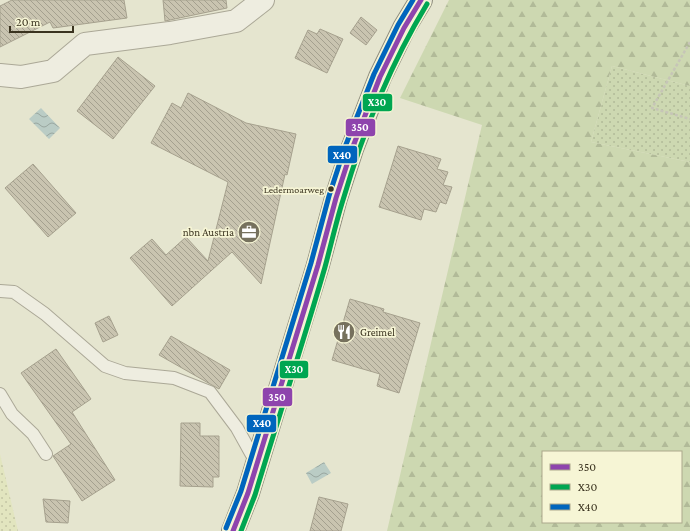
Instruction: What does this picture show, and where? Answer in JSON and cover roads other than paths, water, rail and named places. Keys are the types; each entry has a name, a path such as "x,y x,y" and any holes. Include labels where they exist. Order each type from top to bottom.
{"main road":[{"path":"232,531 248,493 352,149 380,77 404,28 421,0"}],"street":[{"path":"0,75 21,77 53,71 84,44 170,33 236,21 263,0"}],"lane":[{"path":"0,291 14,292 45,314 105,366 125,373 174,378 210,392 237,428 257,464"},
{"path":"0,394 12,414 33,434 46,454"}],"water":[{"path":"41,108 60,128 49,139 29,119"},
{"path":"324,462 331,473 312,484 306,473"}],"place":[{"name":"Ledermoarweg","path":"331,189"},
{"name":"nbn Austria","path":"249,232"},
{"name":"Greimel","path":"344,332"}]}
